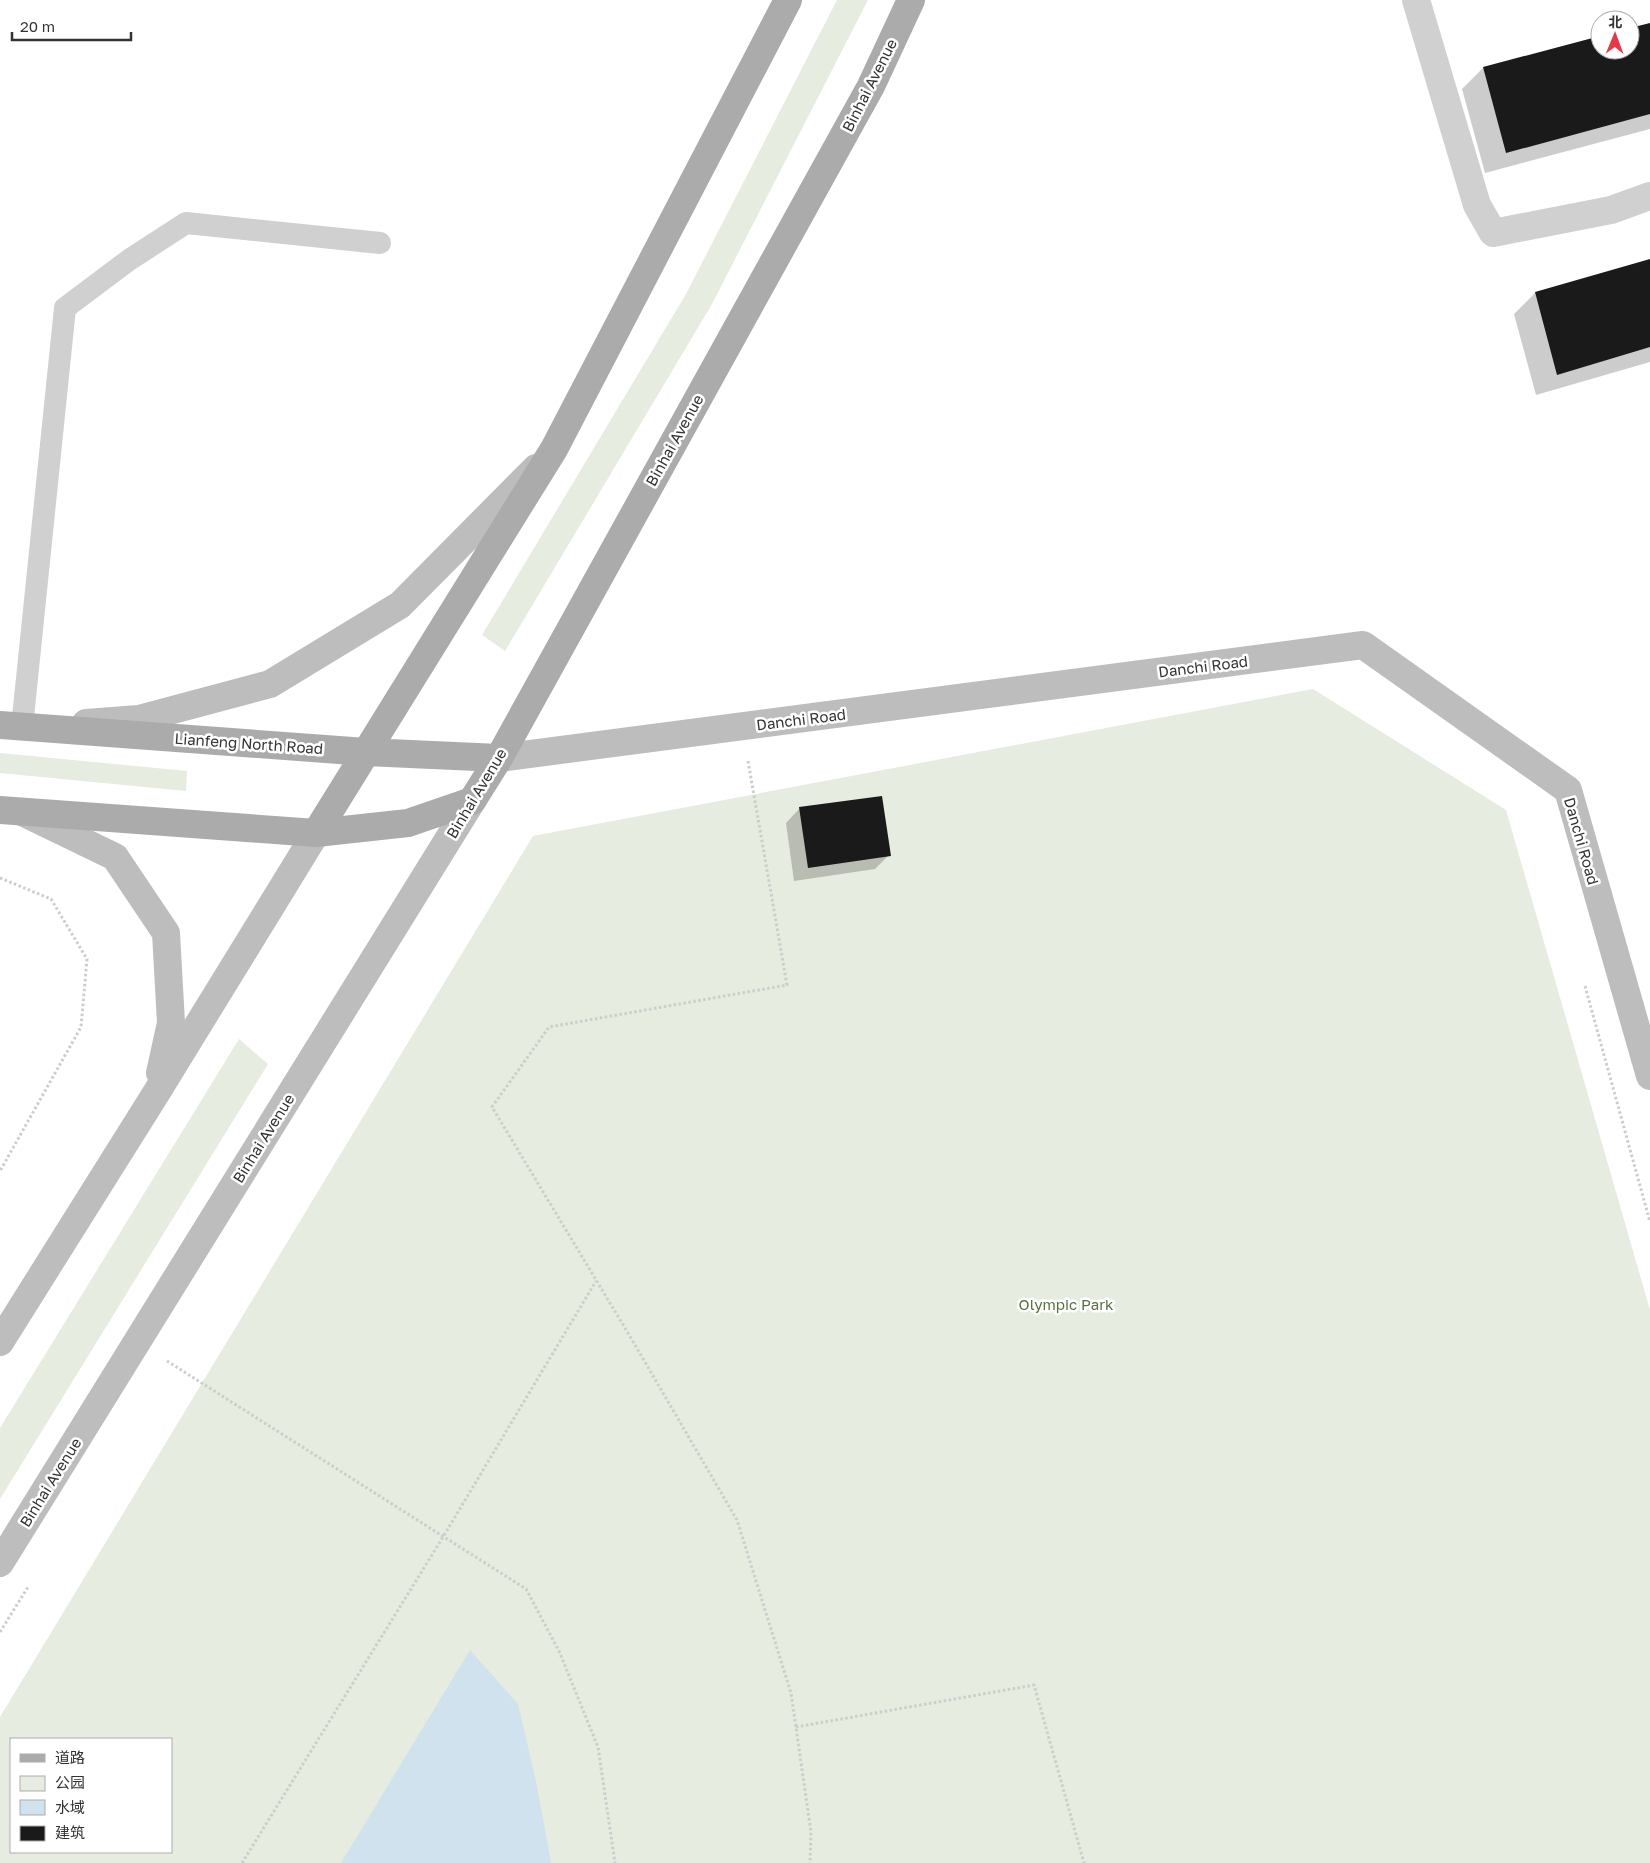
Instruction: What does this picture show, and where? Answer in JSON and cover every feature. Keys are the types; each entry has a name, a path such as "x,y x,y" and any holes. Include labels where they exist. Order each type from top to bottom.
{"main road":[{"path":"0,1342 155,1095 554,449 788,0"},
{"name":"Binhai Avenue","path":"0,1563 498,758 871,86 911,0"},
{"path":"11,726 138,719 270,684 400,605 554,449"},
{"name":"Danchi Road","path":"498,758 1362,645 1568,790 1650,1076"},
{"name":"Lianfeng North Road","path":"11,726 366,752 498,758"},
{"path":"11,811 316,833 408,823 472,801"},
{"path":"11,811 115,858 166,933 172,1023 155,1095"}],"street":[{"path":"1416,0 1477,205 1493,233 1611,210 1650,196"}],"lane":[{"path":"11,726 65,308 129,260 186,223 380,243"}],"path":[{"path":"747,755 787,985 549,1027 492,1107 737,1520 792,1693 811,1832 810,1863"},
{"path":"0,878 51,899 88,959 81,1027 0,1172"},
{"path":"1584,981 1650,1222"},
{"path":"242,1863 443,1536 596,1281"},
{"path":"172,1353 167,1361 526,1589 559,1651 598,1747 615,1863"},
{"path":"0,1632 31,1581"},
{"path":"796,1727 1034,1685 1084,1863"}],"green space":[{"path":"837,0 868,0 712,304 505,651 482,635 686,294"},
{"name":"Olympic Park","path":"1313,689 1506,810 1650,1310 1650,1863 0,1863 0,1717 533,836"},
{"path":"0,753 187,771 186,791 0,773"},
{"path":"239,1039 268,1064 0,1499 0,1428"}],"water":[{"path":"470,1650 518,1704 536,1781 551,1863 341,1863"}],"building":[{"path":"1650,23 1650,114 1506,153 1483,67 1590,39 1590,60 1640,60 1640,26"},
{"path":"1650,259 1650,347 1557,375 1535,292"},
{"path":"882,796 891,856 808,868 799,807"}]}
